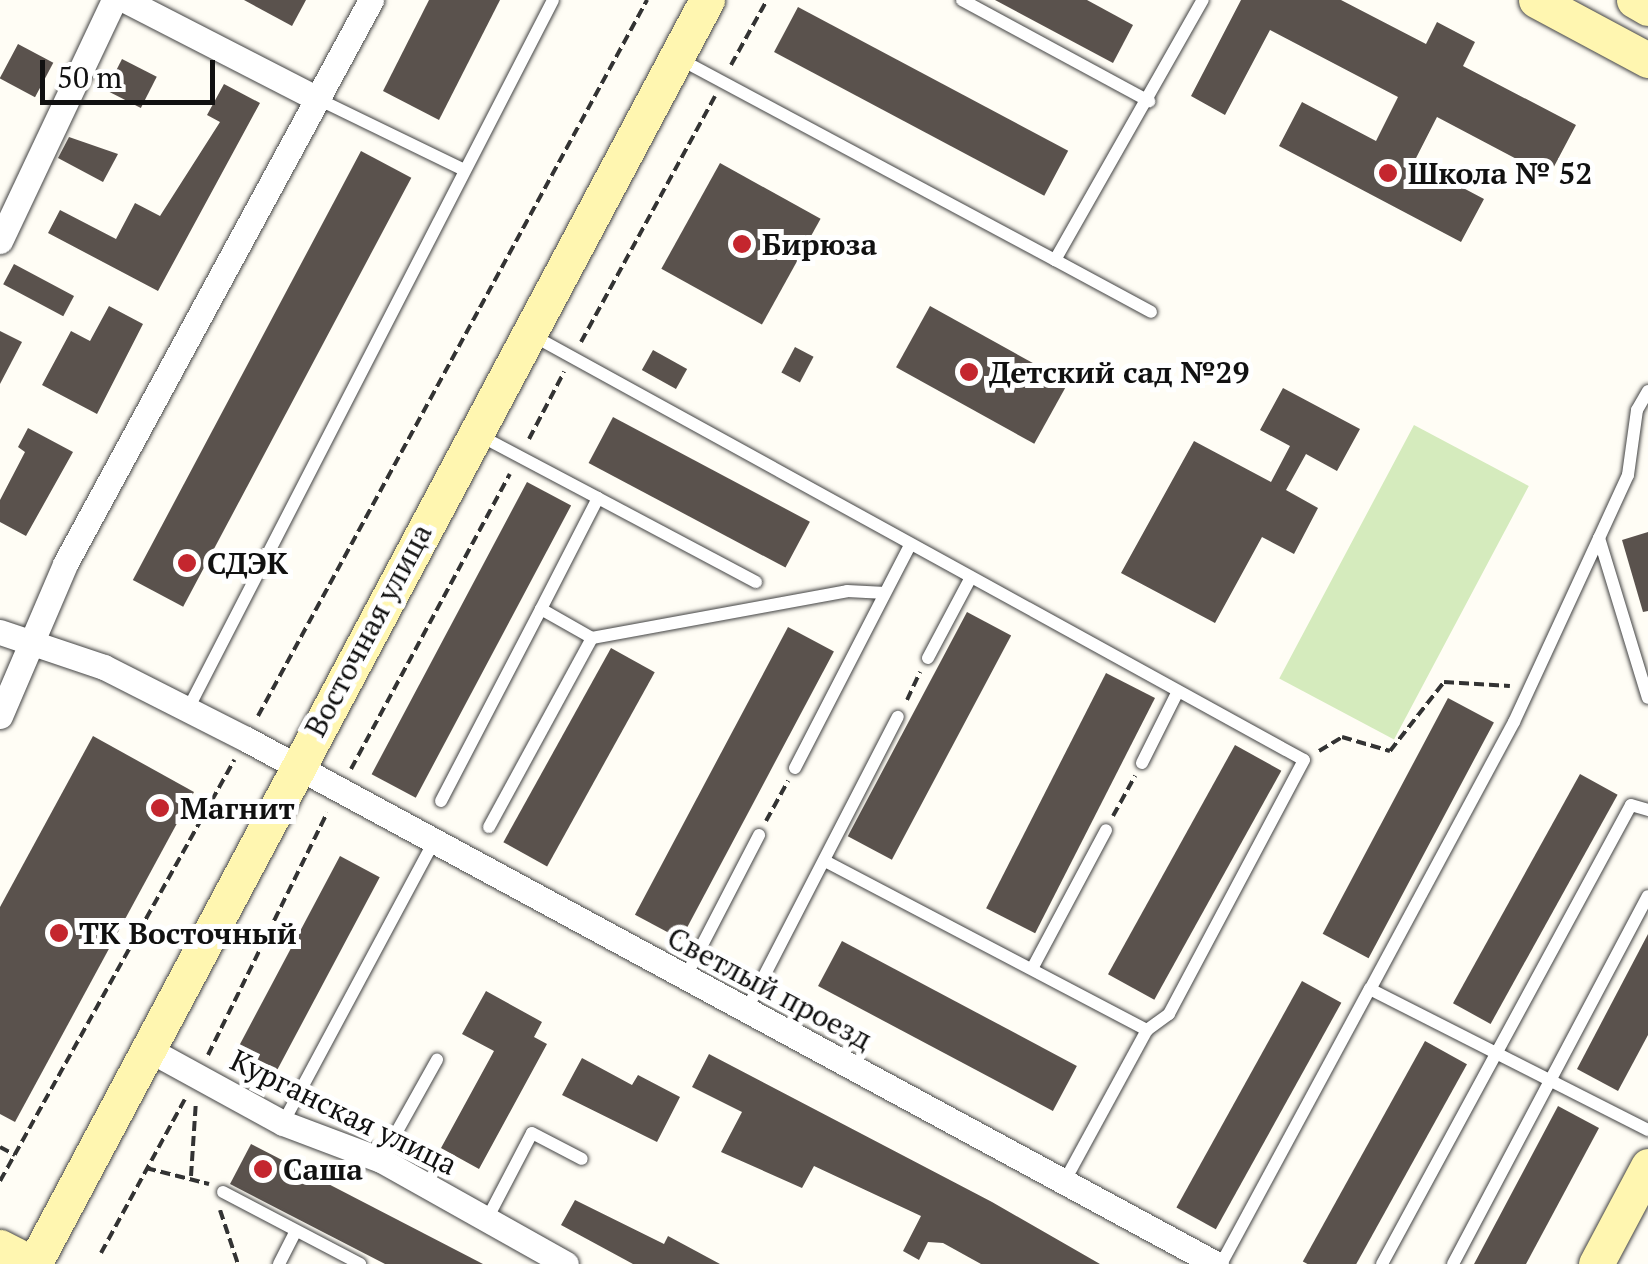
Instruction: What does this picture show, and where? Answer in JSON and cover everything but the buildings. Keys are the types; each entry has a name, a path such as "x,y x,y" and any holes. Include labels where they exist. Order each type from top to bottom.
{"main road":[{"name":"Восточная улица","path":"33,1264 473,432 707,0"},
{"path":"1536,0 1648,60"},
{"path":"1634,0 1648,8"},
{"path":"1604,1261 1648,1166"},
{"path":"0,1247 33,1264"}],"street":[{"path":"0,241 114,0"},
{"path":"125,0 318,99"},
{"path":"0,716 65,564 371,0"},
{"name":"Светлый проезд","path":"0,632 188,709 246,739 432,843 1218,1264"},
{"name":"Курганская улица","path":"146,1048 283,1123 381,1160 566,1264"}],"lane":[{"path":"188,709 462,169 553,0"},
{"path":"962,0 1149,100"},
{"path":"1055,260 1203,0"},
{"path":"676,57 1151,312"},
{"path":"318,99 462,169"},
{"path":"528,333 909,547 1304,760 1169,1014 1147,1030 1064,1182"},
{"path":"1218,1264 1530,687 1628,475 1637,410 1648,390"},
{"path":"473,432 756,582"},
{"path":"441,801 598,498"},
{"path":"1600,538 1648,698"},
{"path":"795,768 848,674 881,593 909,547"},
{"path":"928,658 970,580"},
{"path":"541,609 592,638 847,591 881,593"},
{"path":"489,827 592,638"},
{"path":"1142,763 1177,693"},
{"path":"746,1012 898,717"},
{"path":"1382,1264 1632,805 1648,810"},
{"path":"1033,967 1106,830"},
{"path":"685,978 759,834"},
{"path":"283,1123 432,843"},
{"path":"825,860 1147,1030"},
{"path":"1453,1264 1648,896"},
{"path":"1370,989 1648,1130"},
{"path":"381,1160 438,1060"},
{"path":"486,1221 532,1133 582,1158"},
{"path":"220,1197 360,1264"},
{"path":"279,1264 296,1231"}],"path":[{"path":"0,1182 246,739 647,0"},
{"path":"101,1253 198,1076 338,792 768,0"},
{"path":"898,717 928,658"},
{"path":"1304,760 1342,737 1390,751 1444,682 1530,687"},
{"path":"1106,830 1142,763"},
{"path":"759,834 795,768"},
{"path":"191,1176 198,1076"},
{"path":"0,1147 15,1155"},
{"path":"146,1168 191,1176 220,1197 238,1264"}],"green space":[{"path":"1414,425 1529,486 1394,739 1279,678"}],"place":[{"name":"Школа № 52","path":"1388,173"},
{"name":"Бирюза","path":"742,244"},
{"name":"Детский сад №29","path":"969,372"},
{"name":"СДЭК","path":"187,563"},
{"name":"Магнит","path":"160,808"},
{"name":"ТК Восточный","path":"59,933"},
{"name":"Саша","path":"263,1169"}]}
